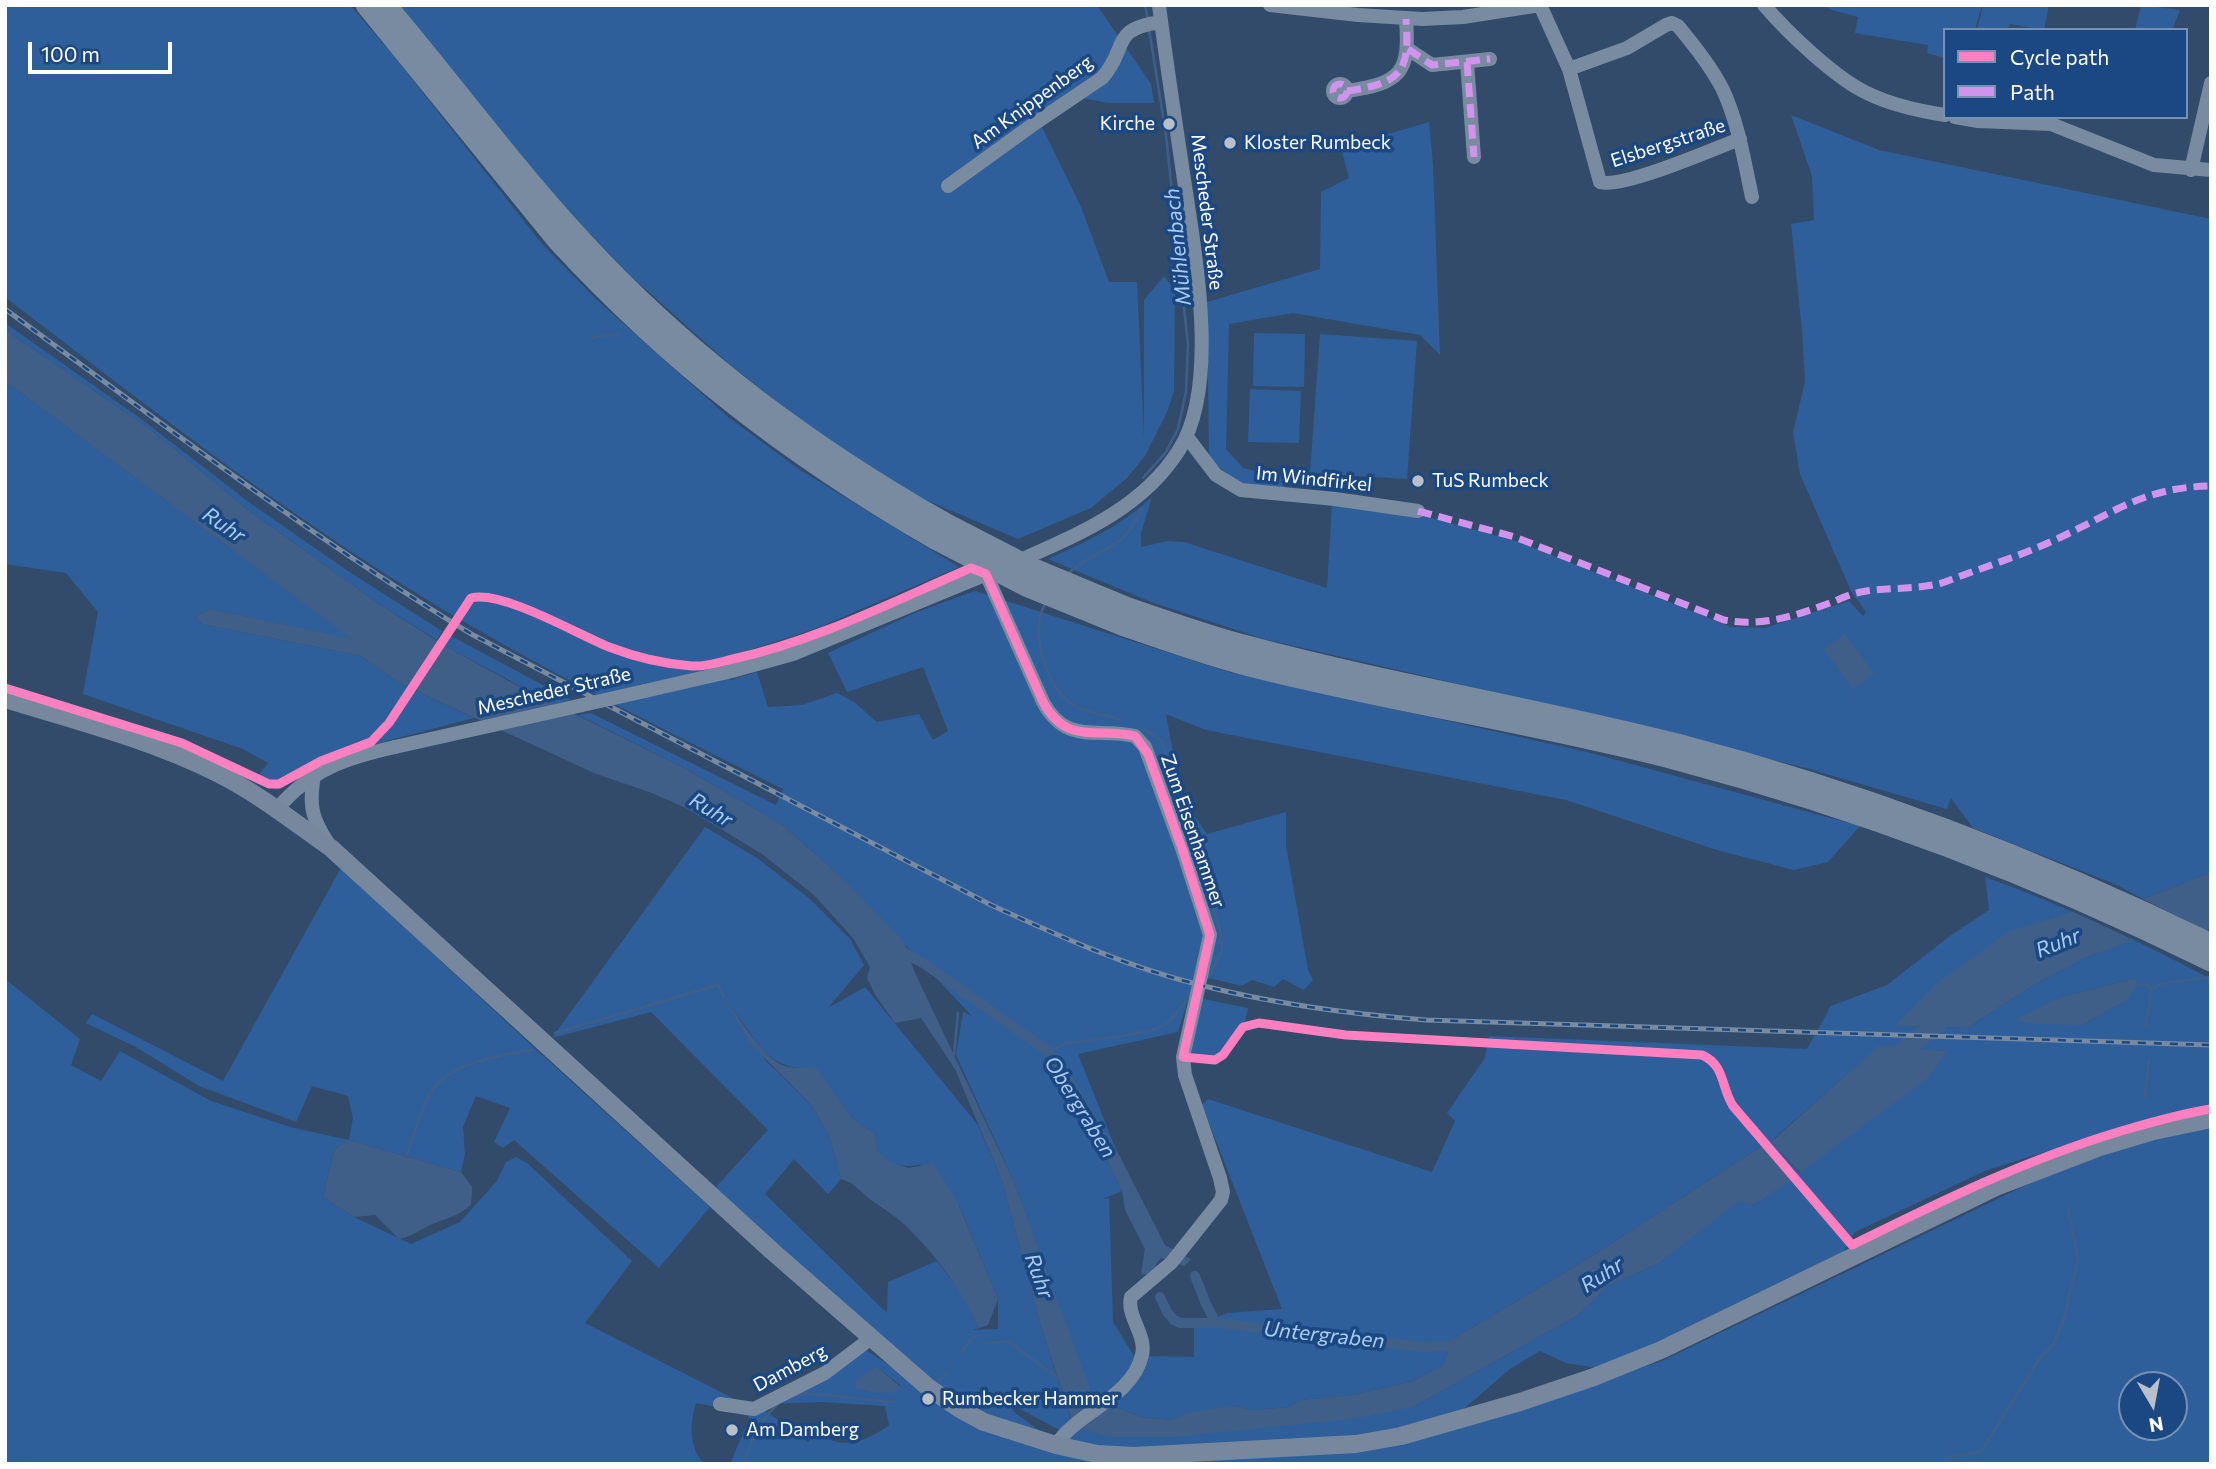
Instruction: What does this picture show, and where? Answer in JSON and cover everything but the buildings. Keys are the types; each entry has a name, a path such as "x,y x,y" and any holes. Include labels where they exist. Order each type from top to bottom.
{"highway":[{"path":"366,5 557,240 658,342 721,396 805,459 939,531 1034,569 1125,617 1194,630 1292,658 1636,734 1824,794 1957,832 2136,908 2211,944"},
{"path":"386,5 568,224 601,261 672,330 732,382 939,531"},
{"path":"1824,794 2089,903 2211,961"}],"main road":[{"path":"5,699 163,749 221,775 277,809 331,848 870,1339 929,1388 960,1409 993,1425 1056,1445 1097,1454 1134,1456 1356,1444 1415,1432 1541,1396 1661,1350 1928,1218 2045,1167 2154,1131 2211,1119"}],"street":[{"name":"Mescheder Straße","path":"277,809 314,775 345,759 732,671 793,654 1069,539 1118,511 1160,475 1187,437 1194,419 1202,364 1199,302 1152,24 1159,5"},
{"path":"1270,5 1406,19 1463,17 1537,5"},
{"name":"Elsbergstraße","path":"1537,5 1569,69 1597,174 1603,183 1639,176 1740,139"},
{"path":"1764,5 1805,46 1856,88 1896,104 1943,115"},
{"path":"1348,91 1370,87 1394,77 1406,62 1406,19"},
{"name":"Am Knippenberg","path":"948,186 1102,78 1108,72 1123,38 1152,24"},
{"name":"Elsbergstraße","path":"1569,69 1619,52 1666,25 1676,24 1703,57 1718,81 1740,139 1752,197"},
{"path":"1408,49 1433,65 1490,59"},
{"path":"1467,62 1474,157"},
{"path":"2191,170 2211,83"},
{"path":"1966,119 2052,124 2154,165 2211,170"},
{"name":"Im Windfirkel","path":"1187,437 1216,475 1241,490 1335,499 1418,511"},
{"name":"Zum Eisenhammer","path":"986,574 1043,702 1052,716 1076,732 1135,736 1145,747 1183,850 1210,940 1196,990 1183,1058 1185,1075 1223,1192 1218,1206 1182,1251 1130,1299 1143,1345 1139,1363 1130,1378 1115,1394 1073,1425 1056,1445"},
{"path":"314,775 312,812 331,848"},
{"name":"Damberg","path":"720,1404 754,1409 825,1373 870,1339"}],"shaded area":[{"path":"5,5 350,5 393,55 543,245 596,299 728,417 800,470 959,567 815,629 721,659 731,680 757,672 768,707 802,705 837,693 854,702 877,722 919,714 933,740 948,731 923,667 847,692 828,653 917,612 975,591 1232,673 1587,752 1860,826 1828,862 1794,870 1717,850 1566,800 1206,730 1166,714 1181,796 1207,834 1286,812 1286,846 1308,970 1313,980 1304,990 1283,979 1274,987 1252,980 1242,986 1205,977 1206,934 1178,1032 1078,1054 1115,1147 1100,1133 1104,1153 1122,1191 1102,1199 1109,1198 1113,1322 1134,1356 1194,1357 1194,1328 1227,1313 1282,1309 1202,1105 1208,1099 1432,1172 1455,1121 1447,1113 1485,1058 1489,1036 1807,1049 1831,1006 1887,985 1950,936 1989,910 1985,877 2043,899 2133,940 1895,1026 1967,1028 2032,986 2085,958 2133,940 2211,979 2211,1107 2176,1111 1987,1170 1855,1232 1843,1253 1717,1315 1598,1368 1566,1363 1540,1351 1510,1369 1459,1413 1364,1436 1132,1450 1073,1444 1061,1431 1009,1403 1014,1412 1040,1431 991,1415 931,1380 880,1339 715,1188 768,1130 651,1012 552,1038 705,827 757,858 810,899 850,939 864,965 828,1008 865,987 978,1125 1002,1181 1042,1330 1071,1420 1094,1403 1015,1184 956,1055 963,1012 972,1016 838,874 781,824 684,768 578,715 591,713 776,805 783,789 626,710 473,627 352,552 292,511 5,297","holes":["2132,979 2127,1000 2082,1025 2061,997","727,1003 772,1058 797,1068 815,1068 853,1119 874,1133 876,1149 885,1160 897,1165 920,1164 959,1205 998,1299 998,1329 972,1330 979,1328 965,1298 937,1261 888,1282 887,1313 765,1194 794,1159 828,1194 841,1179 829,1135 812,1106 767,1062","1879,1047 1946,1051 1799,1173 1772,1140","1762,1146 1792,1179 1754,1205 1739,1200 1659,1263 1608,1286 1577,1316 1413,1407 1077,1427 1108,1404 1141,1417 1172,1420 1233,1406 1253,1410 1289,1407 1301,1400 1353,1395 1413,1381 1443,1365 1453,1339 1589,1258"]},
{"path":"400,5 1097,5 1151,84 1154,103 1108,103 1073,96 1042,127 1081,207 1109,282 1137,282 1144,438 1144,300 1164,276 1175,291 1174,391 1167,412 1145,456 1127,478 1091,508 1018,539 912,494 820,435 729,364 631,276 534,172"},
{"path":"1826,5 1982,5 1976,28 1943,28 1943,57 1927,53 1928,45 1855,33 1858,17 1829,9"},
{"path":"1983,5 2049,5 2044,28 2010,24 2008,28 1977,28"},
{"path":"2141,5 2180,10 2173,28 2135,28"},
{"path":"1791,115 1879,150 2211,219 2211,872 2143,899 2115,884 1973,828 1951,798 1947,809 1806,768 1264,639 1151,602 1048,559 1115,525 1152,497 1141,533 1141,547 1168,541 1184,542 1327,588 1332,503 1423,516 1516,541 1731,627 1765,628 1849,601 1863,616 1866,612 1851,591 1800,474 1793,432 1805,382 1791,224 1814,220 1812,176"},
{"path":"1429,122 1440,355 1420,335 1293,313 1229,324 1226,449 1243,468 1286,479 1284,490 1242,483 1209,457 1207,302 1320,269 1321,192 1349,178 1341,148"},
{"path":"5,323 140,418 250,503 348,571 442,631 437,640 376,602 248,510 150,429 5,330"},
{"path":"1254,333 1305,334 1304,387 1253,386"},
{"path":"1320,334 1417,341 1407,479 1310,473"},
{"path":"5,381 354,640 211,609 195,616 202,624 361,656 401,684 474,718 379,743 324,765 277,790 253,782 268,763 243,749 83,694 98,612 66,573 5,564"},
{"path":"1250,389 1301,391 1299,443 1248,442"},
{"path":"451,636 571,700 554,704 445,646"},
{"path":"341,868 710,1207 659,1268 514,1140 503,1148 494,1142 510,1108 476,1096 463,1127 465,1154 461,1172 349,1140 353,1118 348,1096 312,1086 296,1122 199,1086 136,1047 86,1023 92,1014 223,1081"},
{"path":"5,979 80,1039 71,1065 101,1081 120,1051 211,1101 290,1127 349,1140 334,1150 323,1197 354,1217 411,1244 460,1222 497,1181 506,1162 516,1157 527,1163 632,1261 585,1323 754,1409 764,1410 808,1442 816,1431 834,1441 853,1442 871,1436 889,1425 885,1406 822,1402 769,1404 866,1350 896,1370 1056,1452 1404,1442 1662,1361 2053,1172 2175,1129 2211,1124 2211,1464 730,1464 749,1419 747,1413 696,1403 692,1419 693,1443 699,1458 705,1464 5,1464","holes":["877,1367 901,1387 871,1392 860,1389 861,1379"]},
{"path":"1199,998 1248,1008 1236,1043 1225,1057 1217,1061 1205,1063 1186,1059"}],"water":[{"path":"5,330 150,429 248,510 376,602 445,646 518,686 684,768 781,824 838,874 903,941 913,961 911,962 915,973 1015,1184 1095,1403 1072,1421 1042,1330 1002,1181 955,1069 921,1018 895,1023 867,978 870,967 853,938 814,895 762,854 688,809 594,773 401,684 361,656 202,624 195,616 211,609 352,639 5,381"},
{"path":"1845,634 1874,674 1853,689 1824,649"},
{"path":"2211,872 2211,930 2207,931 2143,899"},
{"path":"2073,912 2134,940 2085,958 2032,986 1967,1028 1895,1026 1937,983 2010,931"},
{"path":"2136,980 2134,990 2127,1000 2082,1025 2018,1021 2018,1018 2061,997"},
{"path":"724,997 758,1044 774,1060 790,1067 815,1067 853,1119 874,1133 877,1151 890,1162 909,1168 933,1163 957,1201 998,1299 988,1325 979,1328 949,1276 906,1226 854,1185 841,1179 829,1135 812,1106 749,1042"},
{"path":"1879,1046 1947,1051 1929,1077 1800,1173 1772,1141"},
{"path":"1100,1132 1115,1147 1165,1245 1191,1259 1184,1266 1161,1258 1156,1264 1156,1272 1152,1275 1141,1274 1145,1249 1125,1210 1122,1191 1104,1153"},
{"path":"349,1140 461,1172 472,1187 471,1205 454,1216 399,1239 375,1215 354,1217 323,1197 334,1150"},
{"path":"1762,1146 1793,1179 1754,1205 1739,1201 1659,1263 1608,1286 1577,1316 1413,1407 1359,1418 1175,1437 1109,1437 1077,1427 1108,1404 1141,1417 1172,1420 1188,1413 1233,1406 1253,1410 1289,1407 1301,1400 1353,1395 1413,1381 1443,1365 1453,1339 1589,1258"},
{"path":"875,1367 901,1387 894,1393 856,1388 855,1381"}],"waterway":[{"name":"Mühlenbach","path":"1145,5 1148,19"},
{"name":"Mühlenbach","path":"1143,478 1166,452 1178,429 1186,392 1188,345 1166,135 1149,29"},
{"path":"592,338 613,334 618,336"},
{"name":"Mühlenbach","path":"1067,575 1127,534 1141,509"},
{"name":"Mühlenbach","path":"1046,602 1041,613 1039,641 1053,683 1060,694 1075,706 1121,720"},
{"name":"Mühlenbach","path":"1144,729 1162,741 1177,790 1176,807 1197,832 1195,848 1221,934 1222,951 1208,978"},
{"name":"Obergraben","path":"901,951 923,963 1049,1052 1105,1142"},
{"path":"2151,991 2160,984 2211,977"},
{"path":"555,1033 718,985 724,997"},
{"path":"2135,985 2149,985 2151,991 2146,1025"},
{"name":"Obergraben","path":"960,998 962,990"},
{"name":"Mühlenbach","path":"1049,1052 1064,1044 1156,1029 1168,1023 1186,1001"},
{"name":"Ruhr","path":"1889,1062 1952,1012"},
{"path":"954,1055 958,1013"},
{"path":"407,1155 426,1102 441,1080 478,1062 532,1050"},
{"path":"2145,1097 2149,1060"},
{"path":"1942,1464 1950,1457 1981,1452 2040,1358 2053,1345 2064,1319 2078,1258 2068,1209"},
{"path":"1195,1276 1216,1323"},
{"name":"Untergraben","path":"1160,1297 1167,1312 1180,1323 1216,1323 1424,1347 1462,1345"},
{"path":"962,1352 975,1337"},
{"path":"985,1343 1009,1342 1061,1380"},
{"path":"939,1381 947,1372"},
{"path":"790,1398 805,1393 894,1402"},
{"path":"919,1398 924,1396"},
{"path":"743,1464 761,1424 778,1404"}],"railway":[{"path":"5,309 294,518 473,635 991,905 1146,969 1228,992 1284,1003 1426,1020 2211,1045"}],"marked path":[{"path":"1347,91 1380,84 1399,72 1406,51 1406,19"},
{"path":"1408,49 1432,65 1490,59"},
{"path":"1467,62 1474,157"},
{"path":"1340,84 1345,86 1347,91 1345,96 1340,98 1335,96 1333,91 1335,86 1340,84"},
{"path":"1418,511 1515,537 1724,620 1752,622 1791,616 1861,592 1942,583 2045,544 2149,496 2188,487 2211,486"}],"cycle path":[{"path":"5,688 182,743 269,784 279,784 321,761 371,742 389,723 471,598 501,600 629,654 660,662 697,666 718,663 794,642 971,568 986,574 1043,702 1052,716 1073,730 1135,736 1148,754 1210,935 1183,1057 1215,1060 1223,1055 1243,1027 1259,1023 1346,1035 1702,1055 1719,1071 1733,1106 1852,1245 2049,1155 2141,1125 2211,1109"}],"place":[{"name":"Kirche","path":"1169,124"},
{"name":"Kloster Rumbeck","path":"1230,143"},
{"name":"TuS Rumbeck","path":"1418,481"},
{"name":"Rumbecker Hammer","path":"928,1399"},
{"name":"Am Damberg","path":"732,1430"}]}
